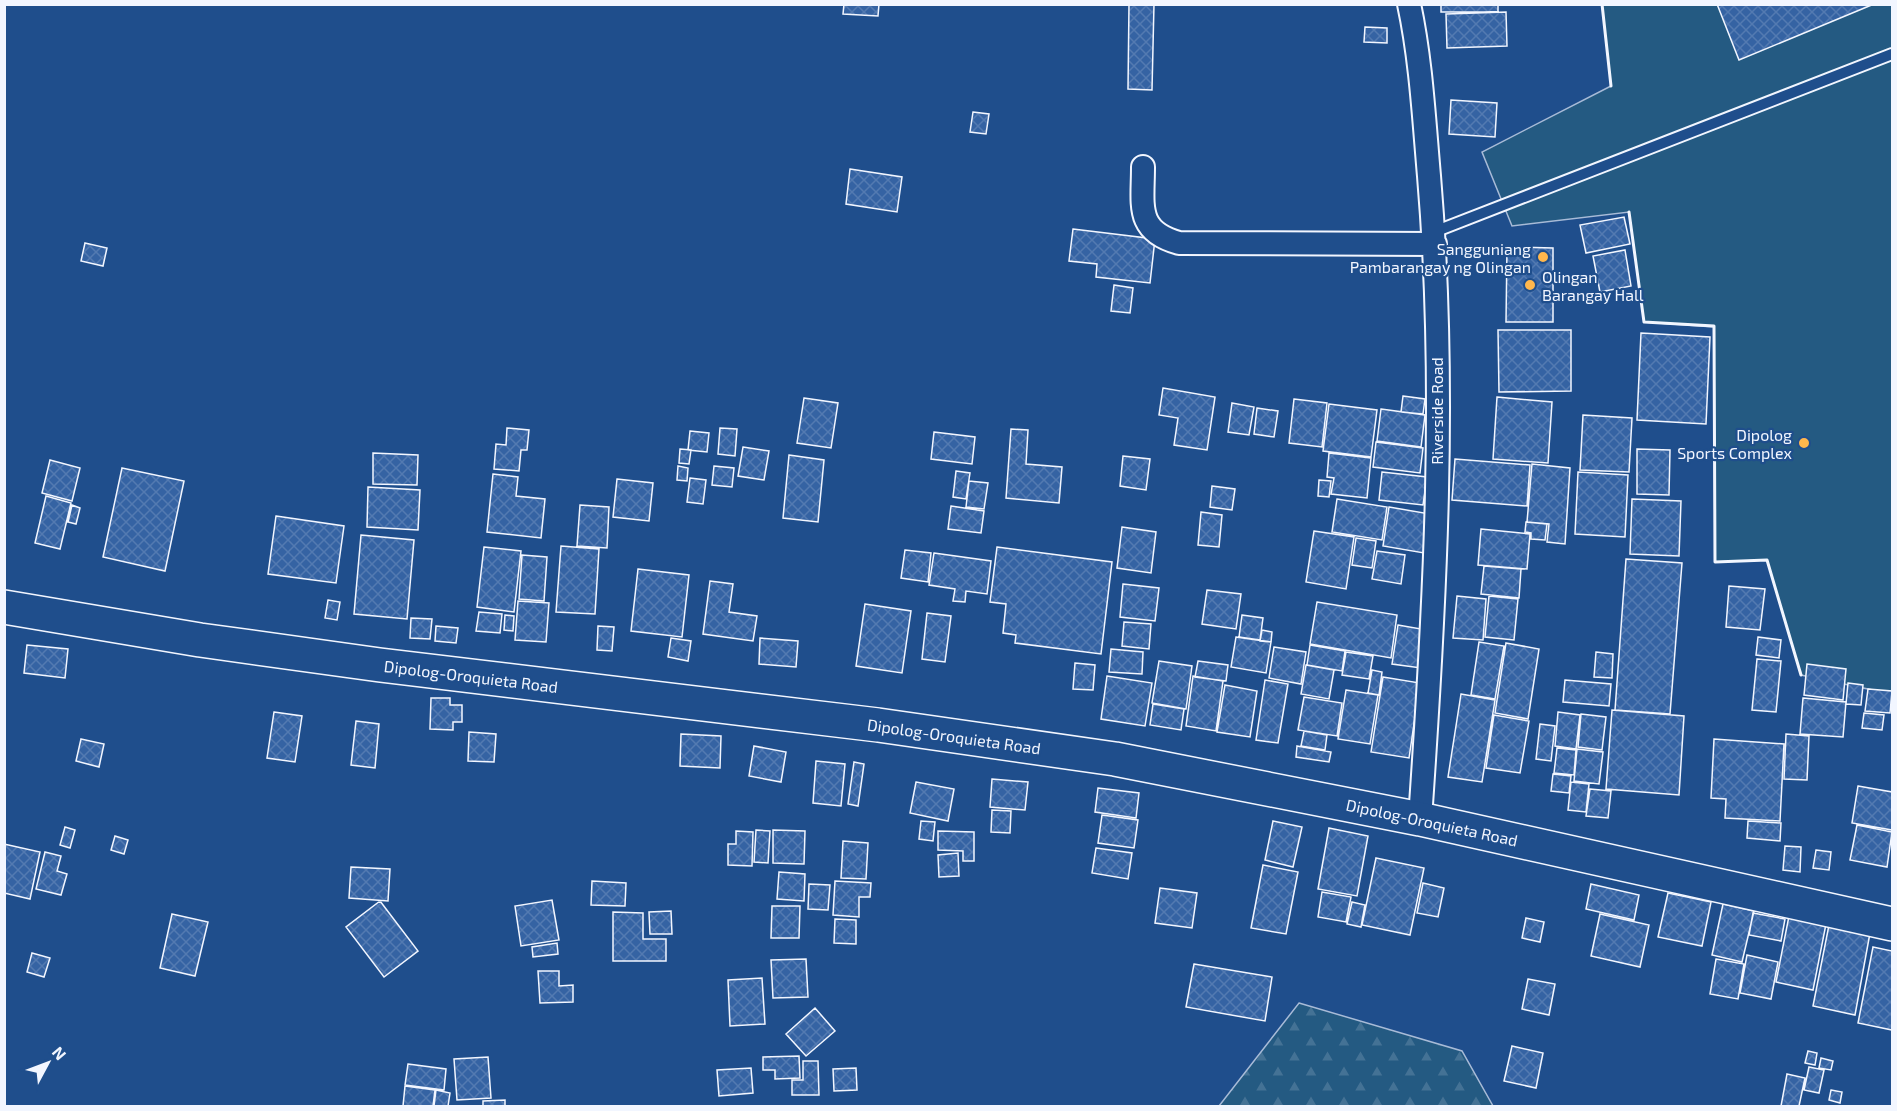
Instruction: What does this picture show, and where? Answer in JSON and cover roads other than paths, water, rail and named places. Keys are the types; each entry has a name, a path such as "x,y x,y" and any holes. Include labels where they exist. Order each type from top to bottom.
{"main road":[{"name":"Dipolog-Oroquieta Road","path":"4,607 200,640 369,664 878,725 1115,759 1420,819 1893,924"}],"street":[{"name":"Riverside Road","path":"1409,4 1416,51 1434,238 1437,436 1432,649 1420,819"},
{"path":"1143,167 1143,213 1148,226 1162,238 1179,243 1434,238"}],"lane":[{"path":"1434,238 1893,54"}],"place":[{"name":"Sangguniang Pambarangay ng Olingan","path":"1543,257"},
{"name":"Olingan Barangay Hall","path":"1530,285"},
{"name":"Dipolog Sports Complex","path":"1804,443"}]}
